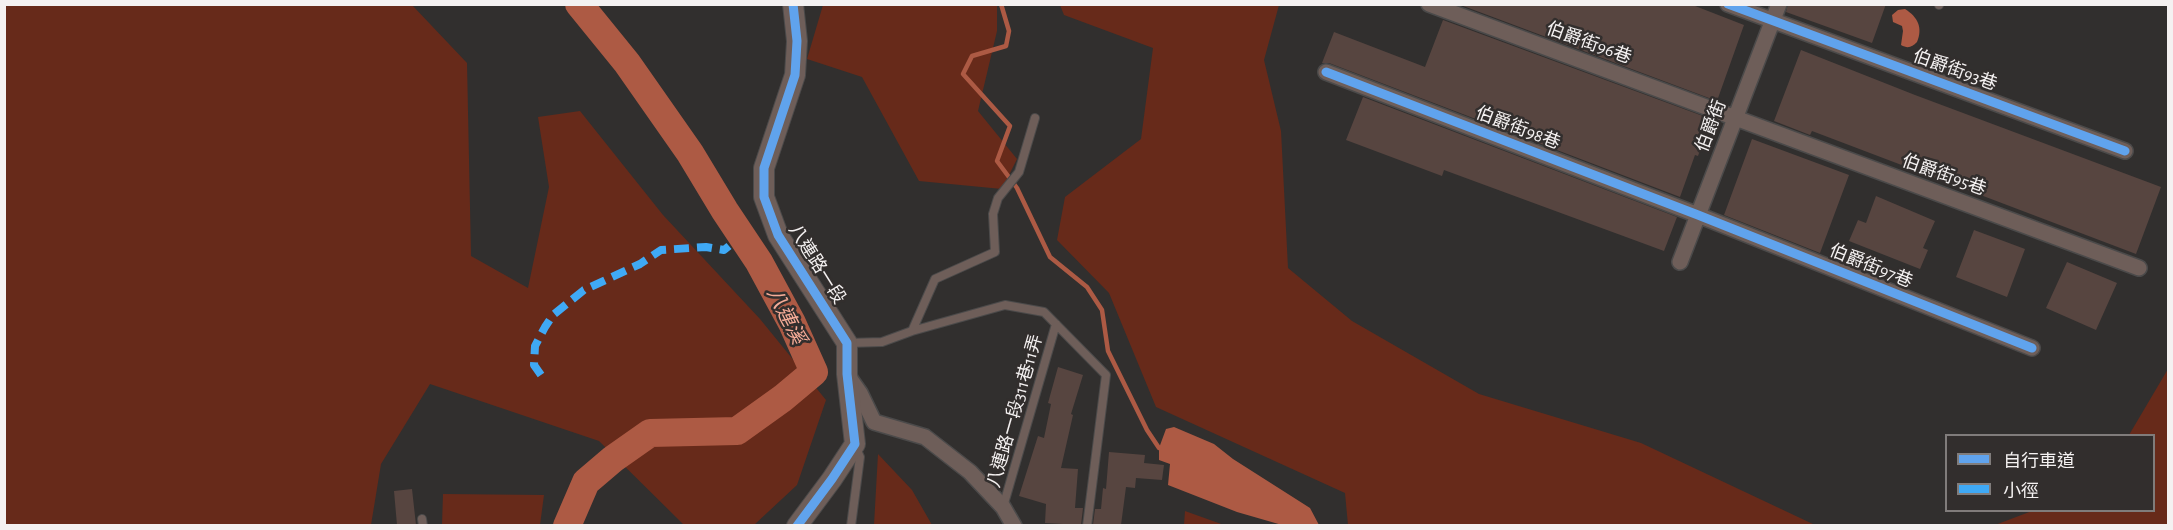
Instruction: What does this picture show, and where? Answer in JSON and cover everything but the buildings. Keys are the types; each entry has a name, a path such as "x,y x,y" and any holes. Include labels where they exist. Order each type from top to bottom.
{"street":[{"name":"八連路一段","path":"793,4 796,41 795,75 764,168 764,197 778,235 847,343"},
{"name":"伯爵街96巷","path":"1429,4 1735,118"},
{"name":"伯爵街93巷","path":"1728,4 2125,151"},
{"name":"伯爵街","path":"1680,262 1779,4"},
{"name":"伯爵街98巷","path":"1326,72 1698,215"},
{"name":"伯爵街95巷","path":"1735,118 2139,268"},
{"name":"伯爵街97巷","path":"1698,215 2032,348"},
{"path":"797,525 855,444 847,374 847,343"},
{"path":"847,374 860,393 874,422 925,437 970,472 1003,507 1014,525"}],"lane":[{"path":"912,331 935,279 995,252 993,214 998,198 1019,172 1035,118"},
{"path":"847,343 882,342 912,331 1005,305 1044,312 1106,375 1087,525"},
{"name":"八連路一段311巷11弄","path":"1003,507 1056,324"},
{"path":"851,525 860,456 855,444"}],"shaded area":[{"path":"4,5 412,5 467,63 471,256 528,288 549,187 538,117 580,111 663,215 760,319 826,400 797,485 754,525 684,525 599,441 430,384 381,464 371,525 5,525"},
{"path":"823,5 997,5 997,31 978,111 1017,159 1002,189 919,181 862,77 807,59"},
{"path":"1060,5 1279,5 1264,60 1281,131 1288,268 1352,321 1479,394 1641,443 1815,525 1348,525 1345,493 1156,407 1109,293 1057,240 1065,197 1141,139 1153,48 1064,15"},
{"path":"1905,9 1916,19 1919,28 1917,42 1908,47 1901,45 1902,26 1893,22 1892,15 1898,10"},
{"path":"2168,369 2168,525 1995,525 2029,512 2155,512 2155,434 2130,434"},
{"path":"1174,427 1214,444 1233,459 1310,508 1319,525 1282,525 1237,512 1168,485 1170,464 1159,460 1159,448 1166,429"},
{"path":"878,454 912,490 932,525 874,525"},
{"path":"443,494 544,495 540,525 442,525"},
{"path":"1185,511 1224,525 1184,525"}],"waterway":[{"name":"八連溪","path":"567,526 586,482 613,459 650,433 737,431 814,372 792,323 759,262 690,153 627,63 579,4"},
{"path":"1001,4 1009,31 1006,46 972,56 963,74 1010,126 997,161 1017,188 1050,257 1087,287 1102,310 1108,351 1147,430 1159,448"}],"marked path":[{"path":"541,375 534,365 535,346 553,315 584,290 640,264 661,250 706,247 724,250 729,246"}],"cycle path":[{"path":"793,4 797,41 795,75 764,168 764,197 778,235 847,343 847,374 855,444 797,526"},
{"path":"1728,4 2125,151"},
{"path":"1326,72 1698,215 2032,348"}]}
